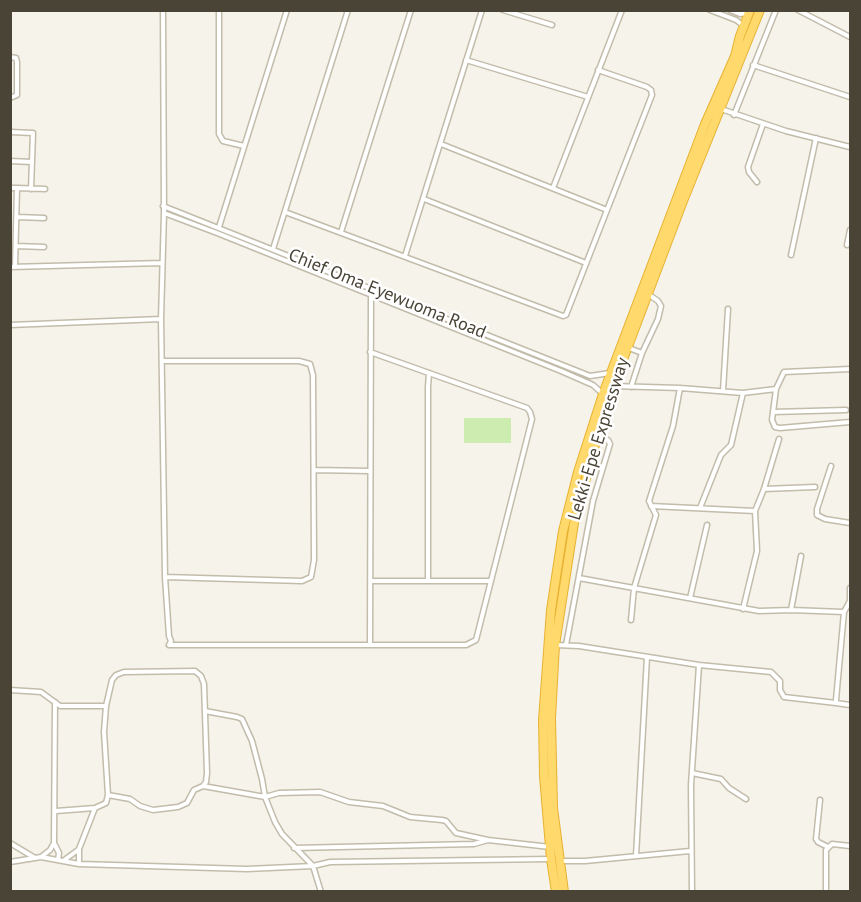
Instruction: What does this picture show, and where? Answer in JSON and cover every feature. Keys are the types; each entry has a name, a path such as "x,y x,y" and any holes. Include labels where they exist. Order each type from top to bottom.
{"highway":[{"name":"Lekki-Epe Expressway","path":"564,891 550,847 544,776 543,720 551,610 563,531 578,472 610,373 760,10"},
{"name":"Lekki-Epe Expressway","path":"556,891 551,718 555,645 574,523 613,386 648,294 705,124 735,56 750,12"}],"street":[{"path":"163,10 164,213 161,319 165,577 171,641 169,645 472,644 476,640 532,419 530,412 526,408 370,352"},
{"path":"219,10 219,134 224,141 244,146"},
{"path":"217,232 287,10"},
{"path":"273,249 348,10"},
{"path":"341,232 411,10"},
{"path":"405,256 482,10"},
{"path":"503,10 552,25"},
{"path":"553,188 622,10"},
{"path":"710,10 736,20 744,27"},
{"path":"730,10 740,14 750,12"},
{"path":"734,115 776,10"},
{"path":"798,10 850,37"},
{"path":"10,57 16,58 17,62 17,95 10,98"},
{"path":"466,60 588,97"},
{"path":"753,65 850,97"},
{"path":"285,212 563,316 569,311 652,95 651,90 647,87 598,70"},
{"path":"720,109 763,124 850,147"},
{"path":"757,182 748,170 763,124"},
{"path":"10,132 33,133 32,189"},
{"path":"791,255 816,138"},
{"path":"440,144 607,210"},
{"path":"10,161 32,162"},
{"path":"10,188 45,189"},
{"path":"17,188 16,246 13,267 162,264"},
{"path":"424,199 586,263"},
{"name":"Chief Oma Eyewuoma Road","path":"163,206 273,249 561,371 593,385 603,394"},
{"name":"Chief Oma Eyewuoma Road","path":"164,213 590,376 596,377 610,373"},
{"path":"17,217 44,218"},
{"path":"847,245 850,230"},
{"path":"16,246 44,247"},
{"path":"370,645 372,292"},
{"path":"631,387 661,306 648,294"},
{"path":"723,391 728,309"},
{"path":"10,325 161,319"},
{"path":"627,348 642,353"},
{"path":"163,361 299,361 310,364 313,375 314,470 314,560 311,577 307,579 165,577"},
{"path":"850,369 784,372 776,389 772,424 780,428 850,422"},
{"path":"428,581 429,373"},
{"path":"613,386 743,393 776,389"},
{"path":"631,620 634,588 656,516 649,501 670,437 680,388"},
{"path":"700,508 722,455 731,445 743,393"},
{"path":"773,412 846,410"},
{"path":"566,645 593,501 610,444 608,440 597,437"},
{"path":"743,609 756,551 755,511 779,439"},
{"path":"831,466 817,515 825,519 850,523"},
{"path":"314,470 370,471"},
{"path":"764,489 815,487"},
{"path":"650,506 755,511"},
{"path":"690,598 707,525"},
{"path":"791,610 801,556"},
{"path":"579,578 743,609 844,612"},
{"path":"371,581 491,581"},
{"path":"836,703 844,612 850,601 850,588"},
{"path":"559,620 570,622"},
{"path":"555,645 699,665 771,672 780,681 780,690 784,697 850,705"},
{"path":"636,856 647,657"},
{"path":"692,891 690,851 692,773 699,665"},
{"path":"56,811 95,808 106,803 108,795 104,732 106,706 112,680 116,675 124,672 195,671 201,676 204,684 205,711 206,782 204,786"},
{"path":"10,690 41,692 60,706 106,706"},
{"path":"55,702 54,843 61,861"},
{"path":"205,711 242,719 252,741 265,797 278,828 313,866 321,891"},
{"path":"692,773 721,779 729,788 746,799"},
{"path":"108,795 130,800 153,810 168,809 186,803 194,790 204,786 265,797 279,793 322,792 349,802 383,806 406,816 446,821 456,833 488,840 550,847"},
{"path":"820,801 816,839 828,847"},
{"path":"79,864 79,849 95,808"},
{"path":"294,848 474,844 488,840"},
{"path":"10,843 35,858"},
{"path":"41,857 50,850 54,843"},
{"path":"826,891 826,850 832,844 850,846"},
{"path":"61,861 79,849"},
{"path":"10,862 41,857 79,864 247,869 313,866 330,862 555,860 690,851"}],"green space":[{"path":"464,418 511,418 511,443 464,443"}]}
